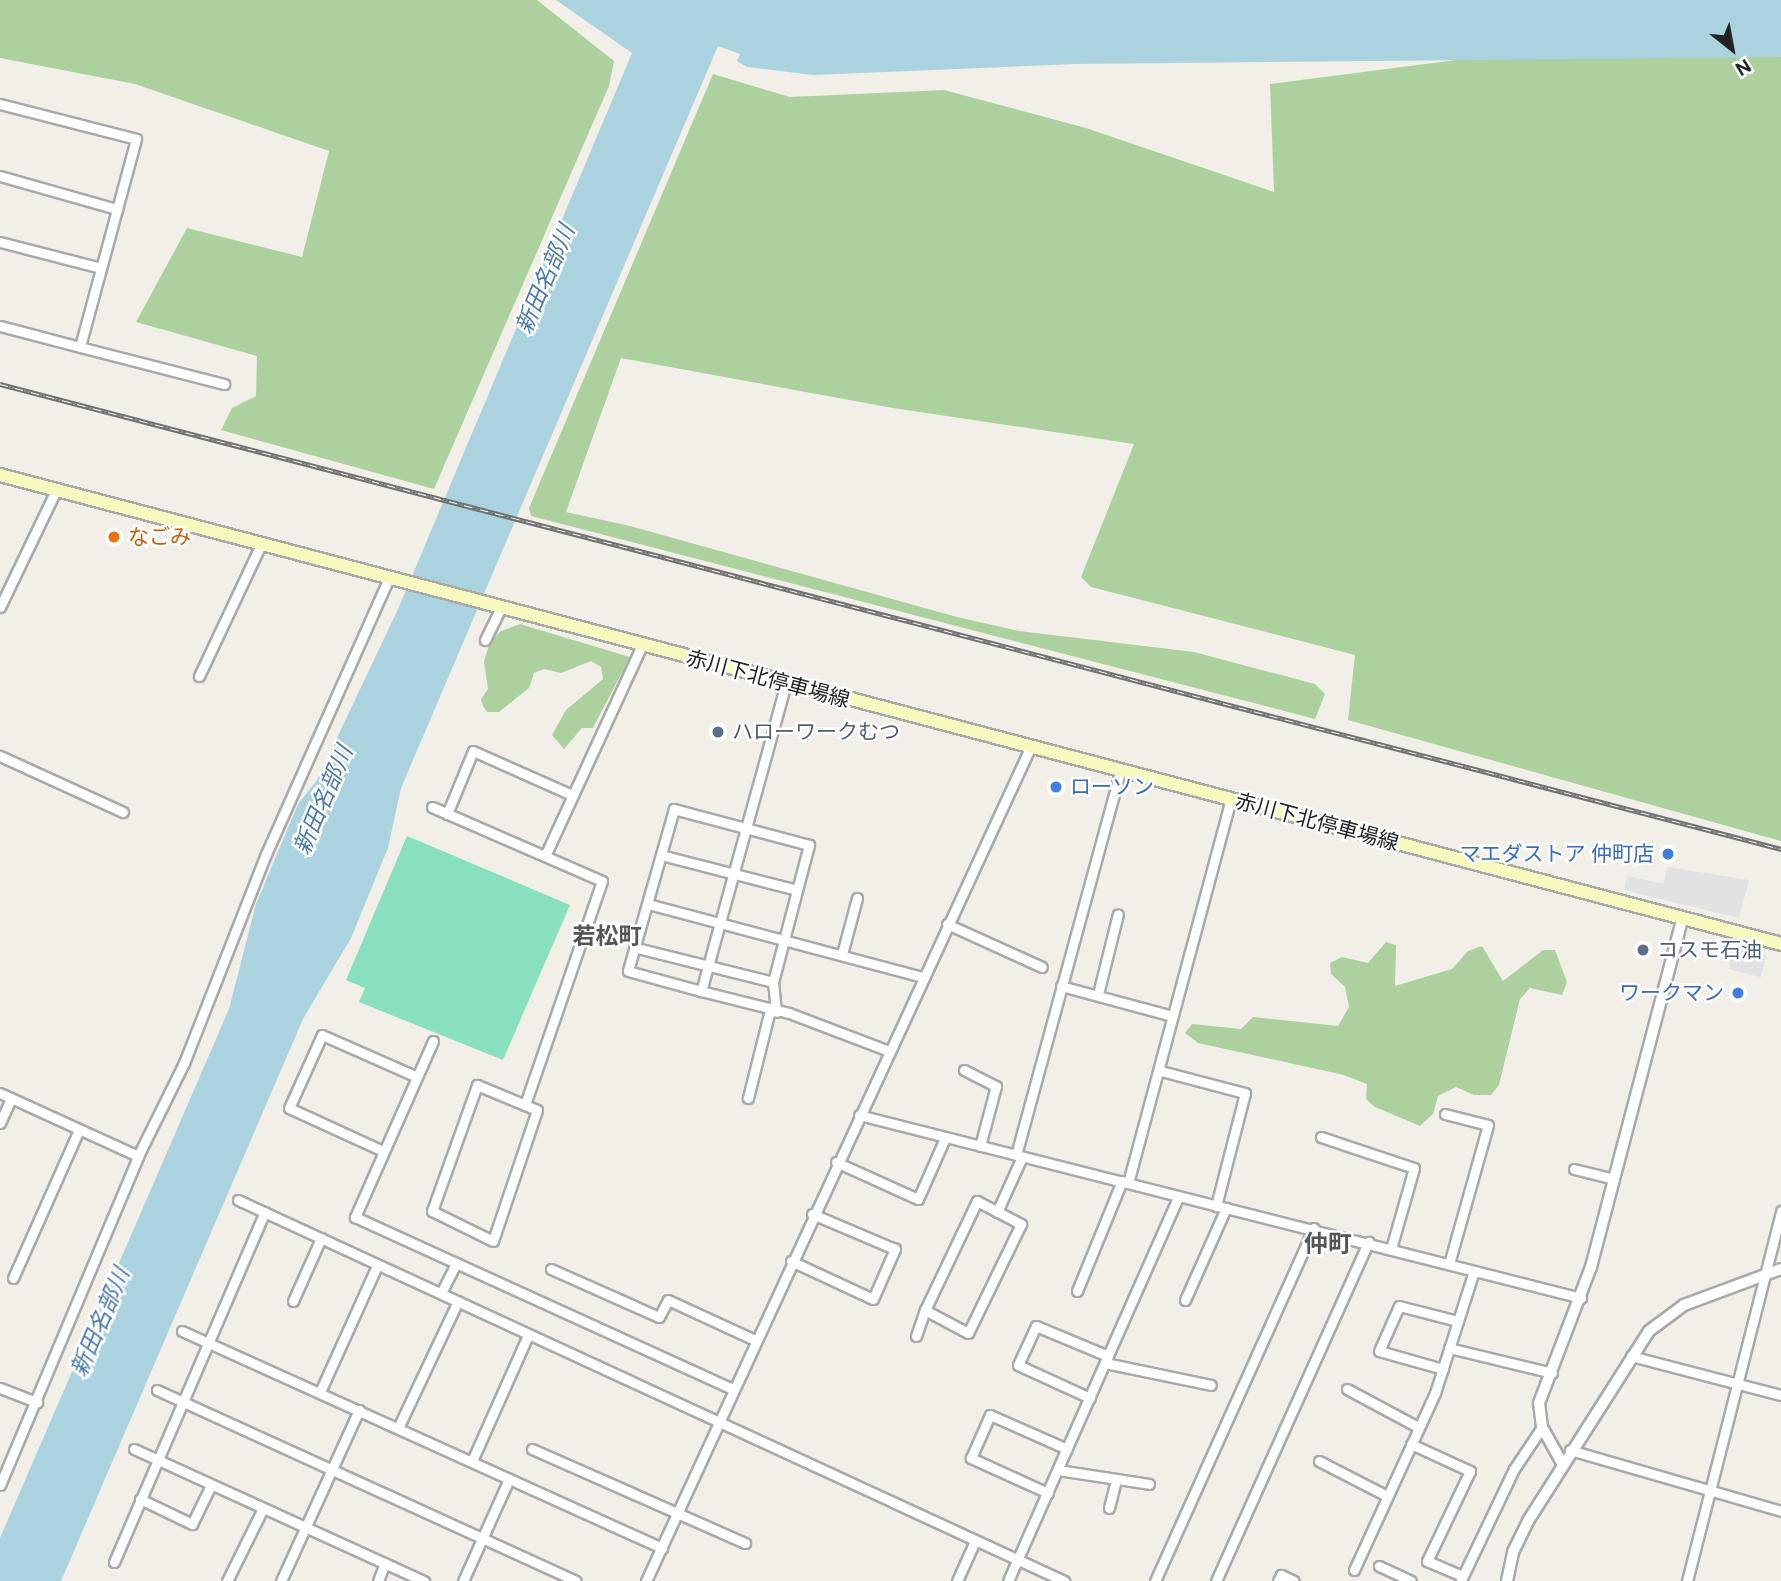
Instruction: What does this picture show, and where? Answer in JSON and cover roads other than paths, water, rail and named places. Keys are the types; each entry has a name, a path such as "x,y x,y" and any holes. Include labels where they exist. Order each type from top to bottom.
{"main road":[{"name":"赤川下北停車場線","path":"0,475 1781,944"}],"street":[{"path":"0,104 136,139 80,347"},
{"path":"0,176 117,209"},
{"path":"0,242 101,268"},
{"path":"0,326 225,384"},
{"path":"0,607 56,491"},
{"path":"199,676 261,544"},
{"path":"0,1486 138,1156 184,1063 266,854 391,578"},
{"path":"485,640 501,607"},
{"path":"545,856 642,645"},
{"path":"701,991 786,683"},
{"path":"650,1580 677,1513 812,1214 1030,748"},
{"path":"447,814 473,751 572,795"},
{"path":"0,756 123,812"},
{"path":"997,1212 1019,1156 1061,986 1120,772"},
{"path":"1077,1291 1125,1182 1161,1071 1172,1016 1231,799"},
{"path":"432,807 602,881 525,1105"},
{"path":"748,1098 773,1011 773,982 810,845 674,809 637,948 628,971 773,1011 889,1051"},
{"path":"661,855 797,890"},
{"path":"842,954 857,898"},
{"path":"648,904 785,938 922,977"},
{"path":"1098,994 1118,914"},
{"path":"1562,1463 1542,1427 1539,1403 1581,1298 1682,919"},
{"path":"947,924 1042,967"},
{"path":"637,948 773,982"},
{"path":"1061,986 1172,1016"},
{"path":"383,1151 289,1108 322,1035 415,1076"},
{"path":"433,1041 415,1076 355,1217 733,1390"},
{"path":"964,1070 996,1086 979,1146"},
{"path":"1161,1071 1245,1093 1216,1206"},
{"path":"477,1085 525,1105 537,1110 493,1241 432,1211 477,1085"},
{"path":"0,1093 138,1156"},
{"path":"0,1124 11,1098"},
{"path":"1445,1114 1488,1125 1449,1265"},
{"path":"859,1115 1216,1206 1314,1228 1581,1298"},
{"path":"13,1278 79,1130"},
{"path":"1321,1137 1414,1168 1391,1249"},
{"path":"836,1162 918,1199 945,1138"},
{"path":"1574,1170 1614,1179"},
{"path":"1008,1581 1179,1196"},
{"path":"238,1200 1064,1581"},
{"path":"916,1336 925,1311 976,1201 1021,1224 968,1333 925,1311"},
{"path":"1185,1300 1226,1208"},
{"path":"1687,1581 1707,1493 1781,1211"},
{"path":"114,1562 265,1212"},
{"path":"791,1261 873,1299 895,1249 812,1214"},
{"path":"1155,1581 1314,1228"},
{"path":"293,1301 321,1238"},
{"path":"1216,1581 1367,1242"},
{"path":"441,1293 456,1264"},
{"path":"320,1391 377,1266"},
{"path":"551,1269 659,1317 668,1300 755,1340"},
{"path":"1507,1581 1513,1552 1528,1521 1570,1450 1648,1331 1684,1305 1781,1269"},
{"path":"1354,1570 1443,1369 1474,1271"},
{"path":"398,1428 458,1301"},
{"path":"1443,1369 1378,1351 1399,1306 1458,1321"},
{"path":"1090,1398 1018,1365 1036,1325 1107,1360 1211,1385"},
{"path":"182,1331 320,1391 662,1548"},
{"path":"472,1461 528,1335"},
{"path":"1449,1348 1552,1373"},
{"path":"1630,1356 1781,1395"},
{"path":"1347,1389 1418,1427"},
{"path":"157,1390 576,1581"},
{"path":"1,1392 37,1402"},
{"path":"281,1581 359,1410"},
{"path":"1048,1493 971,1458 989,1415 1067,1449"},
{"path":"1411,1444 1470,1471 1427,1560 1461,1579 1514,1469 1542,1427"},
{"path":"134,1449 424,1581"},
{"path":"532,1449 745,1543"},
{"path":"1570,1450 1707,1493 1781,1511"},
{"path":"1319,1461 1387,1496"},
{"path":"1058,1470 1149,1484"},
{"path":"463,1581 509,1479"},
{"path":"1108,1508 1116,1479"},
{"path":"140,1499 192,1524 211,1485"},
{"path":"227,1581 263,1508"},
{"path":"957,1581 975,1541"},
{"path":"378,1581 385,1563"},
{"path":"1379,1566 1411,1581"},
{"path":"1278,1581 1281,1575 1294,1581"}],"water":[{"name":"新田名部川","path":"556,0 1781,0 1781,57 1075,64 813,75 747,67 737,61 740,54 718,46 401,788 388,848 351,938 303,1019 61,1581 0,1581 0,1538 229,1009 256,904 298,804 317,780 399,607 632,53"}],"railway":[{"path":"0,384 1781,849"}],"place":[{"name":"なごみ","path":"114,537"},
{"name":"ハローワークむつ","path":"718,732"},
{"name":"ローソン","path":"1056,787"},
{"name":"マエダストア 仲町店","path":"1668,854"},
{"name":"コスモ石油","path":"1643,950"},
{"name":"ワークマン","path":"1738,993"}],"district":[{"name":"若松町","path":"607,936"},
{"name":"仲町","path":"1328,1244"}]}
